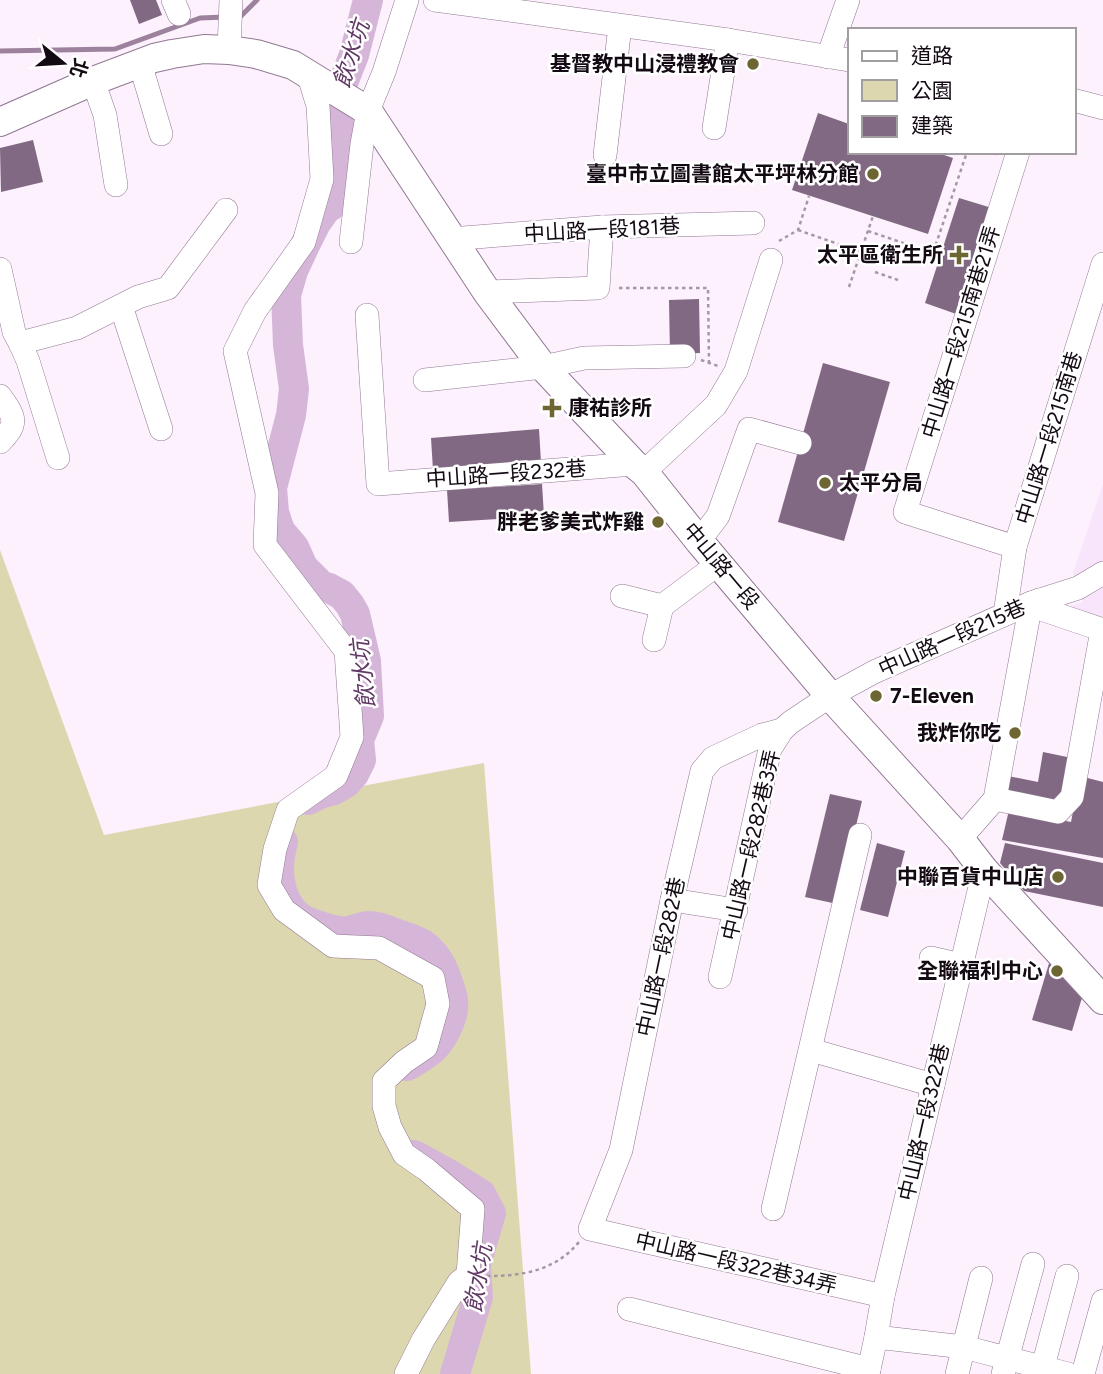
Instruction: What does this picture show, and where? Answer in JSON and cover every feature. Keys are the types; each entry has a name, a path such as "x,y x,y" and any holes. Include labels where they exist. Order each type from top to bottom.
{"main road":[{"path":"0,122 93,80 140,63 187,51 229,50 256,54 293,65 367,111"},
{"name":"中山路一段","path":"367,111 487,292 543,367 639,468 830,696 1103,1000"}],"street":[{"path":"229,50 230,0"},
{"path":"351,242 367,111 384,72 407,0"},
{"path":"435,0 728,40 839,59 848,0"},
{"path":"605,155 620,26"},
{"path":"714,128 728,40"},
{"path":"140,63 161,134"},
{"path":"308,74 318,106 321,180 304,242 256,311 235,351 267,493 265,545 346,651 352,737 336,776 288,810 275,849 269,885 284,909 333,946 379,948 433,978 438,1004 426,1047 404,1062 384,1082 384,1105 390,1127 404,1154 428,1170 473,1209 475,1275 459,1282 406,1374"},
{"path":"93,80 105,115 116,185"},
{"path":"1075,101 1103,108"},
{"name":"中山路一段215南巷21弄","path":"1015,547 907,512 1017,154"},
{"path":"20,343 77,328 138,297 168,288 226,210"},
{"name":"中山路一段181巷","path":"451,239 602,228 753,223"},
{"path":"487,292 598,288 602,228"},
{"path":"639,468 716,405 736,371 771,260"},
{"name":"中山路一段215南巷","path":"1005,614 1015,547 1103,264"},
{"path":"0,269 13,332 28,361 58,458"},
{"path":"121,306 161,429"},
{"name":"中山路一段232巷","path":"367,315 378,484 639,468"},
{"path":"425,380 543,367 584,358 684,356"},
{"path":"0,396 14,419 12,430 0,442"},
{"path":"699,541 718,516 749,429 800,443"},
{"path":"654,640 662,606 718,564"},
{"name":"中山路一段215巷","path":"830,696 874,671 1005,614 1079,588 1103,573"},
{"path":"622,596 662,606"},
{"path":"995,799 1058,812 1072,797 1103,630 1044,610 1035,602"},
{"path":"960,839 995,799 1035,602"},
{"name":"中山路一段282巷3弄","path":"720,977 770,749 782,730 791,722 830,696"},
{"name":"中山路一段282巷","path":"590,1229 621,1150 702,771 713,758 762,735 782,730"},
{"path":"773,1209 860,835"},
{"name":"中山路一段322巷","path":"868,1372 883,1296 984,870"},
{"path":"673,900 736,910"},
{"path":"931,958 961,965"},
{"path":"811,1050 933,1085"},
{"name":"中山路一段322巷34弄","path":"590,1229 883,1296"},
{"path":"1005,1366 1033,1264"},
{"path":"1042,1371 1067,1276"},
{"path":"957,1374 981,1278"},
{"path":"1083,1374 1103,1301"},
{"path":"629,1310 868,1372"},
{"path":"876,1337 964,1347 1005,1366 1068,1374"}],"path":[{"path":"868,231 933,253 966,154"},
{"path":"771,260 777,242 799,230 809,196"},
{"path":"849,287 873,216"},
{"path":"799,230 861,252"},
{"path":"875,272 898,280"},
{"path":"598,288 708,288 709,363"},
{"path":"684,356 736,371"},
{"path":"475,1275 513,1276 552,1265 574,1249 590,1229"}],"shaded area":[{"path":"1103,484 1103,623 1059,610 1083,602 1073,573"}],"green space":[{"path":"0,550 104,835 484,763 531,1374 0,1374"}],"building":[{"path":"130,0 156,0 162,15 139,24"},
{"name":"臺中市立圖書館太平坪林分館","path":"818,113 848,124 848,154 941,154 953,158 928,234 792,190"},
{"path":"33,140 43,182 1,192 0,148"},
{"name":"太平區衛生所","path":"959,198 992,208 959,315 925,303"},
{"path":"699,299 700,353 670,354 669,300"},
{"name":"太平分局","path":"823,363 890,382 844,541 778,522"},
{"path":"539,429 541,462 433,470 431,438"},
{"path":"542,484 544,516 449,522 447,490"},
{"path":"1043,752 1072,758 1066,795 1051,806 999,795 1003,775 1038,782"},
{"path":"1080,776 1103,782 1103,858 1002,840 1009,810 1071,822"},
{"path":"830,794 862,801 837,904 805,897"},
{"path":"877,843 905,851 888,917 860,910"},
{"name":"中聯百貨中山店","path":"1005,843 1103,863 1103,907 1024,891 1000,863"},
{"name":"全聯福利中心","path":"1053,950 1084,991 1072,1031 1032,1020"}],"waterway":[{"path":"236,16 241,16 257,0"},
{"name":"飲水坑","path":"308,800 334,790 354,774 361,760 359,740 369,716 366,661 355,614 342,595 322,586 303,567 294,547 281,532 274,512 272,488 291,415 294,389 288,345 286,295 305,245 316,223 331,206 336,182 343,174 346,156 337,98 354,55 368,0"},
{"path":"0,51 115,49 200,18 226,17"},
{"name":"飲水坑","path":"283,842 279,861 282,891 291,909 298,916 337,930 348,931 369,926 386,929 421,943 439,962 453,999 452,1015 438,1043 407,1066"},
{"name":"飲水坑","path":"414,1155 481,1194 491,1213 476,1264 478,1297 455,1374"}],"place":[{"name":"基督教中山浸禮教會","path":"753,64"},
{"name":"臺中市立圖書館太平坪林分館","path":"873,174"},
{"name":"太平區衛生所","path":"959,255"},
{"name":"康祐診所","path":"552,408"},
{"name":"太平分局","path":"825,483"},
{"name":"胖老爹美式炸雞","path":"658,522"},
{"name":"7-Eleven","path":"876,696"},
{"name":"我炸你吃","path":"1015,733"},
{"name":"中聯百貨中山店","path":"1058,877"},
{"name":"全聯福利中心","path":"1057,971"}]}
